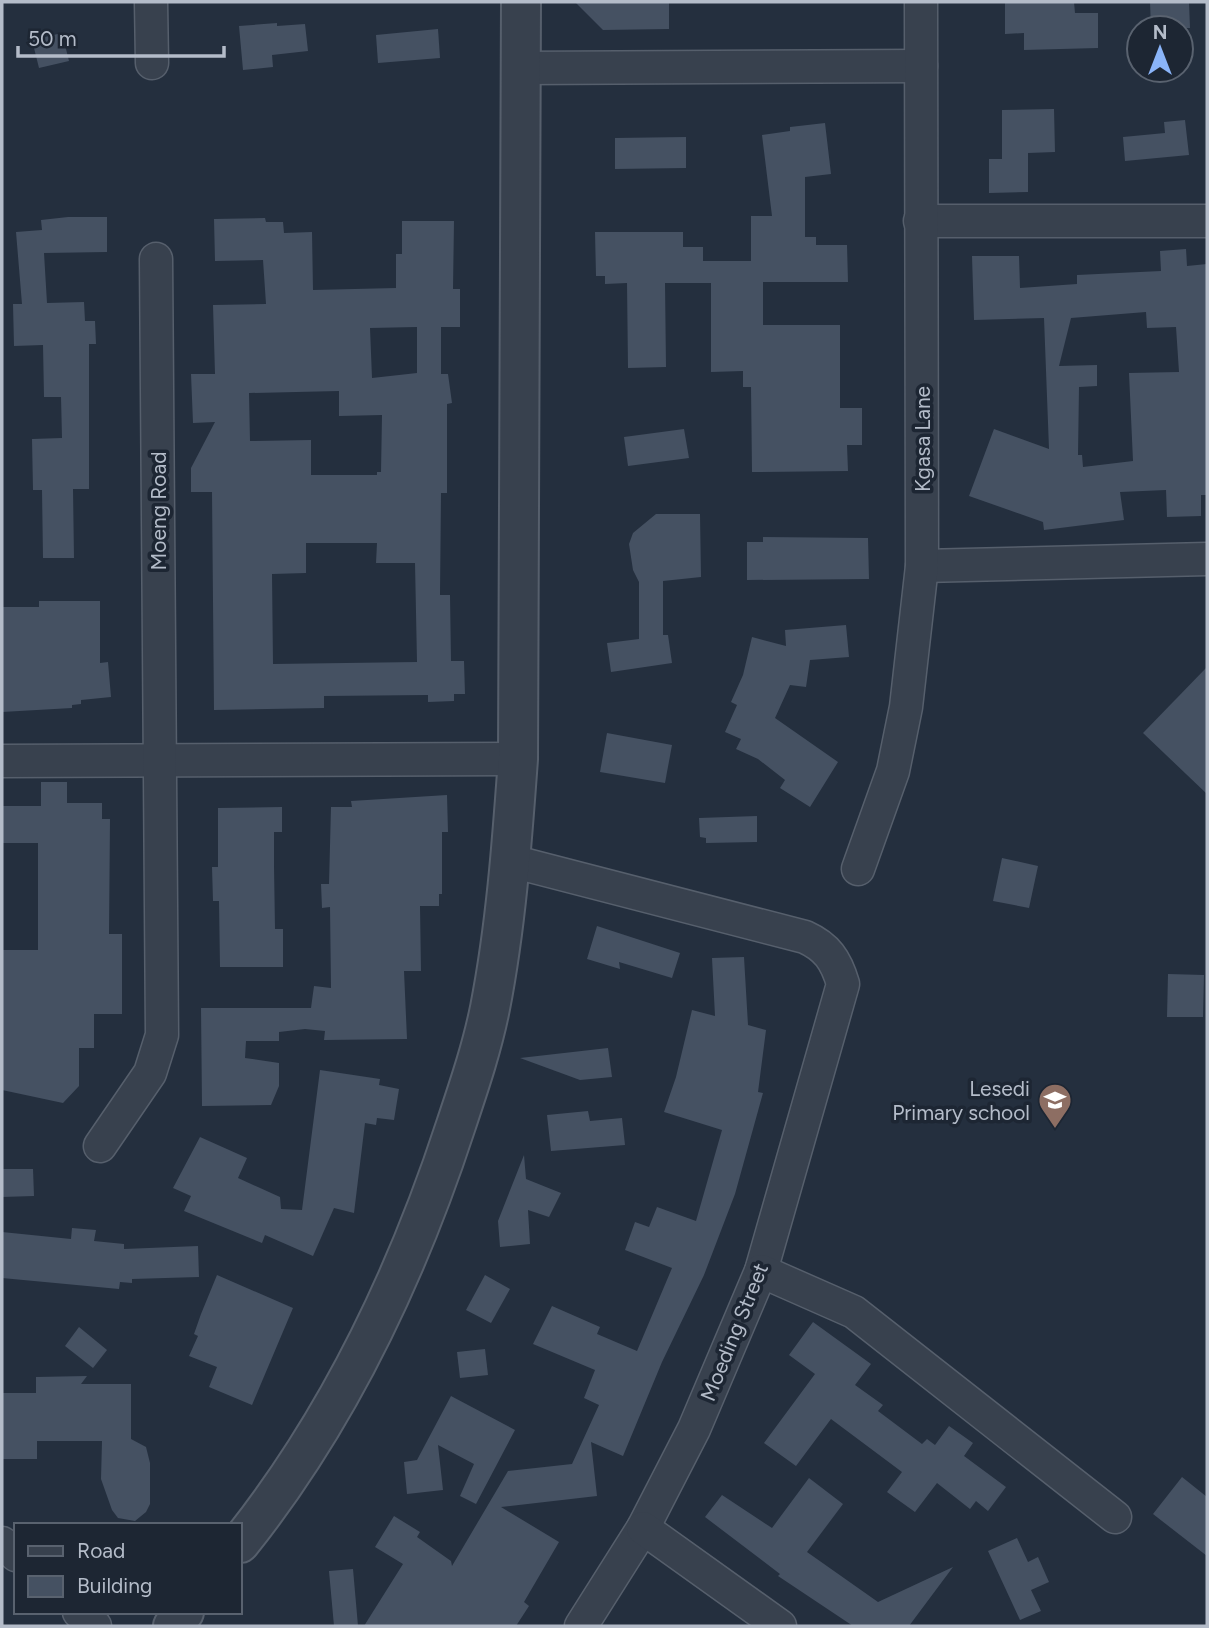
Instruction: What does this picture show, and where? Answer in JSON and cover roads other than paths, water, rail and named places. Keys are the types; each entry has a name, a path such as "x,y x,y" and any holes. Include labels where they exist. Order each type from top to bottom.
{"street":[{"path":"151,2 152,63"},
{"path":"242,1540 303,1455 343,1388 391,1297 437,1185 478,1057 490,1008 510,860 519,760 522,2"},
{"name":"Kgasa Lane","path":"858,869 893,771 906,707 922,566 921,2"},
{"path":"522,68 921,66"},
{"path":"920,221 1207,221"},
{"name":"Moeng Road","path":"100,1146 150,1073 162,1035 156,259"},
{"path":"922,566 1207,559"},
{"path":"2,761 519,760"},
{"name":"Moeding Street","path":"510,860 805,937 823,945 837,964 843,984 761,1270 694,1429 643,1528 581,1626"},
{"path":"761,1270 854,1312 1115,1517"},
{"path":"643,1528 780,1626"},
{"path":"81,1614 95,1626"}],"place":[{"name":"Lesedi Primary school","path":"1055,1130"}]}
